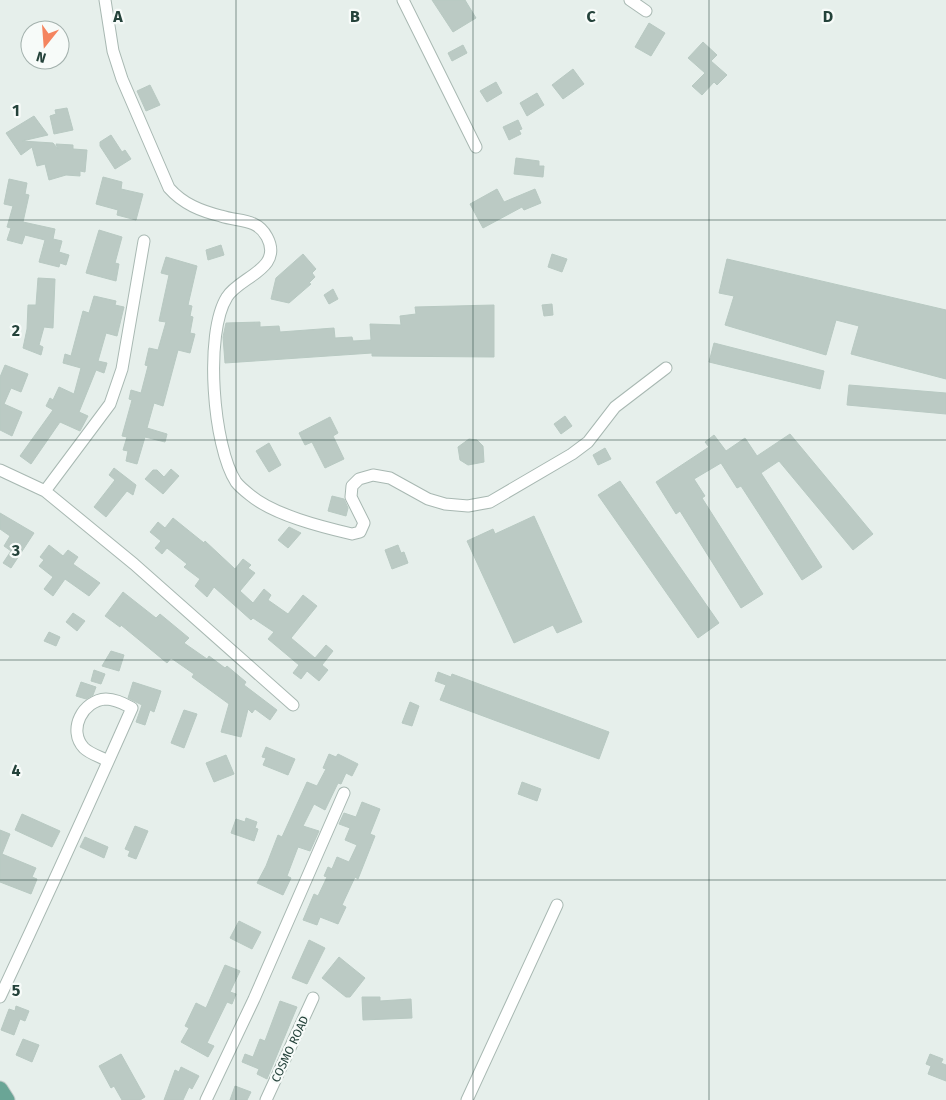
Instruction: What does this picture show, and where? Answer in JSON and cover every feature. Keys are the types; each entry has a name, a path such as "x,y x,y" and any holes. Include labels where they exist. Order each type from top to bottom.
{"main road":[{"path":"0,1089 7,1100"}],"street":[{"path":"105,0 113,52 122,79 169,188 178,199 192,206 223,217 247,220 260,228 268,239 270,253 265,266 238,284 227,297 220,314 212,384 226,459 236,482 250,496 284,512 352,534 360,532 364,523 351,496 352,486 359,479 373,475 390,478 428,499 445,504 468,506 490,502 572,454 588,442 615,407 666,368"},
{"path":"403,0 476,147"},
{"path":"630,0 646,11"},
{"path":"45,491 110,404 122,369 144,241"},
{"path":"0,470 45,491 134,564 293,705"},
{"path":"0,997 108,761 132,708 117,700 107,699 95,702 84,710 77,728 79,739 84,747 108,761"},
{"path":"206,1100 254,999 344,793"},
{"path":"467,1100 557,905"},
{"name":"COSMO ROAD","path":"266,1100 314,998"}],"building":[{"path":"432,0 465,0 476,18 453,32"},
{"path":"649,23 665,33 651,56 635,47"},
{"path":"703,42 717,55 711,61 727,75 717,85 714,82 702,95 692,86 705,73 688,58"},
{"path":"463,45 467,53 452,61 448,53"},
{"path":"573,69 584,84 563,99 552,85"},
{"path":"496,82 502,93 487,102 480,91"},
{"path":"150,85 160,105 146,111 137,91"},
{"path":"537,93 544,105 527,116 520,103"},
{"path":"67,108 73,130 54,134 50,116 56,114 55,110"},
{"path":"34,116 48,135 22,141 53,143 58,149 56,144 73,145 73,149 87,150 85,172 80,171 80,176 66,175 49,180 45,164 37,166 32,147 21,155 6,133"},
{"path":"518,120 522,129 519,130 521,134 509,140 503,127"},
{"path":"111,135 122,152 125,150 131,159 115,169 100,146 100,142"},
{"path":"516,158 539,161 539,166 544,166 543,177 514,174"},
{"path":"103,177 122,182 121,189 143,194 136,220 117,215 118,210 96,204"},
{"path":"9,179 27,183 25,194 29,195 23,222 55,229 53,239 62,241 59,252 69,255 66,265 60,263 59,267 39,262 45,240 25,235 22,244 7,240 11,228 7,227 13,206 4,204"},
{"path":"497,189 504,202 535,189 541,203 524,210 522,207 483,228 470,204"},
{"path":"99,230 122,237 115,263 119,264 116,281 86,273"},
{"path":"221,245 224,255 208,260 206,250"},
{"path":"303,254 316,269 312,273 315,277 309,283 311,284 289,303 271,299 276,278"},
{"path":"552,254 567,259 562,272 548,267"},
{"path":"166,257 197,266 188,305 192,306 190,316 193,317 190,333 195,334 190,353 178,350 163,406 154,403 147,428 167,434 165,442 145,437 137,464 126,461 128,451 123,450 127,437 122,436 132,400 129,399 131,390 141,393 148,366 145,365 149,348 158,350 166,322 159,321 169,275 161,273"},
{"path":"727,259 946,310 946,379 851,354 859,326 836,320 826,355 725,325 734,296 719,293"},
{"path":"38,278 55,279 53,328 44,327 39,345 43,347 41,355 23,348 27,329 28,305 36,305"},
{"path":"333,289 338,299 329,304 324,295"},
{"path":"94,296 116,301 115,305 124,307 117,336 106,333 98,361 107,363 104,373 96,370 79,412 88,416 80,431 60,422 31,464 20,456 53,410 46,406 50,398 53,400 59,387 74,394 81,368 63,363 65,354 71,356 83,311 89,313"},
{"path":"552,304 553,315 544,316 542,305"},
{"path":"494,305 494,357 372,356 372,353 225,363 223,337 226,323 260,322 260,327 279,326 280,332 334,328 335,338 352,337 353,341 371,340 370,324 401,325 400,316 416,314 415,307"},
{"path":"714,343 824,371 820,389 709,362"},
{"path":"5,365 28,374 21,392 11,388 4,404 22,412 12,436 0,430 0,377"},
{"path":"849,385 946,393 946,414 847,405"},
{"path":"565,416 572,426 561,434 554,424"},
{"path":"330,417 338,433 333,436 344,459 325,468 312,442 305,445 299,433"},
{"path":"790,434 873,534 853,550 779,461 761,473 822,567 802,580 741,486 737,488 721,463 694,479 705,496 702,498 763,594 741,608 680,511 676,514 656,482 709,447 705,442 714,435 726,451 745,438 757,456"},
{"path":"469,439 477,440 483,446 484,462 468,465 460,460 458,447"},
{"path":"269,443 281,465 269,472 256,451"},
{"path":"605,448 611,459 598,465 593,455"},
{"path":"114,468 136,485 133,495 127,491 106,517 94,507 115,480 109,475"},
{"path":"171,469 179,476 163,494 145,479 153,470 157,470 164,477"},
{"path":"620,481 719,623 698,638 598,495"},
{"path":"332,496 344,499 348,508 346,516 328,511"},
{"path":"0,513 34,533 11,568 3,563 11,551 4,546 10,536 0,529"},
{"path":"534,516 582,622 557,633 553,625 514,643 467,541 493,529 495,534"},
{"path":"173,518 204,543 205,541 235,569 243,559 251,565 248,568 255,573 240,591 253,603 264,589 271,595 268,600 288,614 303,595 317,606 291,638 315,658 326,645 333,651 322,665 328,670 319,681 307,671 301,679 293,673 299,665 268,639 274,632 253,618 251,620 214,587 207,597 195,586 200,579 184,567 187,564 167,548 162,554 155,548 161,541 150,532 158,522 165,528"},
{"path":"289,527 301,533 288,548 278,540"},
{"path":"49,545 63,556 68,550 78,557 73,564 100,583 89,596 65,579 53,596 44,589 53,577 39,566 44,560 40,557"},
{"path":"398,545 401,553 404,552 408,563 392,569 385,550"},
{"path":"123,592 156,618 160,614 189,638 184,643 207,659 209,656 225,668 227,666 246,682 244,685 277,710 270,720 255,709 252,713 248,709 241,737 221,732 229,704 192,677 194,674 171,658 167,663 121,625 120,627 105,616"},
{"path":"73,613 85,621 77,631 66,622"},
{"path":"49,632 60,637 56,646 44,641"},
{"path":"111,651 124,655 119,671 102,666"},
{"path":"94,670 105,674 101,684 91,681"},
{"path":"438,672 451,677 452,674 609,732 599,759 440,700 446,685 435,681"},
{"path":"81,682 96,687 93,695 86,699 76,696"},
{"path":"133,682 161,691 154,712 150,710 145,725 136,722 142,705 128,698"},
{"path":"410,702 419,706 412,726 402,723"},
{"path":"184,710 197,714 184,748 171,743"},
{"path":"266,747 295,759 288,775 263,765 266,758 262,757"},
{"path":"329,754 336,757 338,754 358,764 352,776 346,773 341,784 338,783 325,810 314,804 303,826 319,831 310,851 298,847 287,876 291,878 283,895 257,883 278,835 282,837 307,782 317,786 326,769 323,768"},
{"path":"226,755 234,774 214,782 206,763"},
{"path":"522,782 541,789 537,801 518,794"},
{"path":"362,802 380,809 370,834 375,836 358,879 355,877 342,905 346,907 338,924 320,917 317,925 303,920 314,894 318,896 327,877 324,876 328,867 332,869 337,857 349,862 357,845 345,840 350,828 339,824 344,813 356,817"},
{"path":"22,814 60,831 52,847 15,830"},
{"path":"246,818 257,822 255,828 258,829 254,841 231,833 236,819 245,822"},
{"path":"135,826 148,831 136,859 128,856 130,851 125,849"},
{"path":"0,830 10,834 2,854 36,868 32,877 37,879 31,894 0,882"},
{"path":"85,837 108,847 104,858 80,847"},
{"path":"239,921 261,932 252,949 230,938"},
{"path":"309,940 325,948 307,984 292,978"},
{"path":"339,957 365,978 350,997 346,997 322,978"},
{"path":"225,965 240,971 230,992 236,994 232,1004 227,1002 207,1043 214,1046 208,1057 181,1042 189,1028 185,1026 196,1003 206,1008"},
{"path":"362,997 380,997 380,1001 411,999 412,1018 363,1020"},
{"path":"280,1001 297,1007 267,1079 257,1074 259,1069 242,1062 245,1054 253,1057 260,1039 265,1041"},
{"path":"16,1006 29,1011 25,1021 20,1019 14,1035 1,1030 9,1009 15,1011"},
{"path":"23,1039 39,1045 32,1062 16,1055"},
{"path":"121,1054 145,1097 140,1100 122,1100 114,1086 111,1088 99,1066"},
{"path":"930,1054 943,1059 941,1063 946,1065 946,1081 928,1074 931,1066 926,1064"},
{"path":"181,1067 199,1076 192,1089 189,1087 183,1100 164,1100 175,1070 179,1072"},
{"path":"235,1086 251,1092 247,1100 230,1100"}]}
